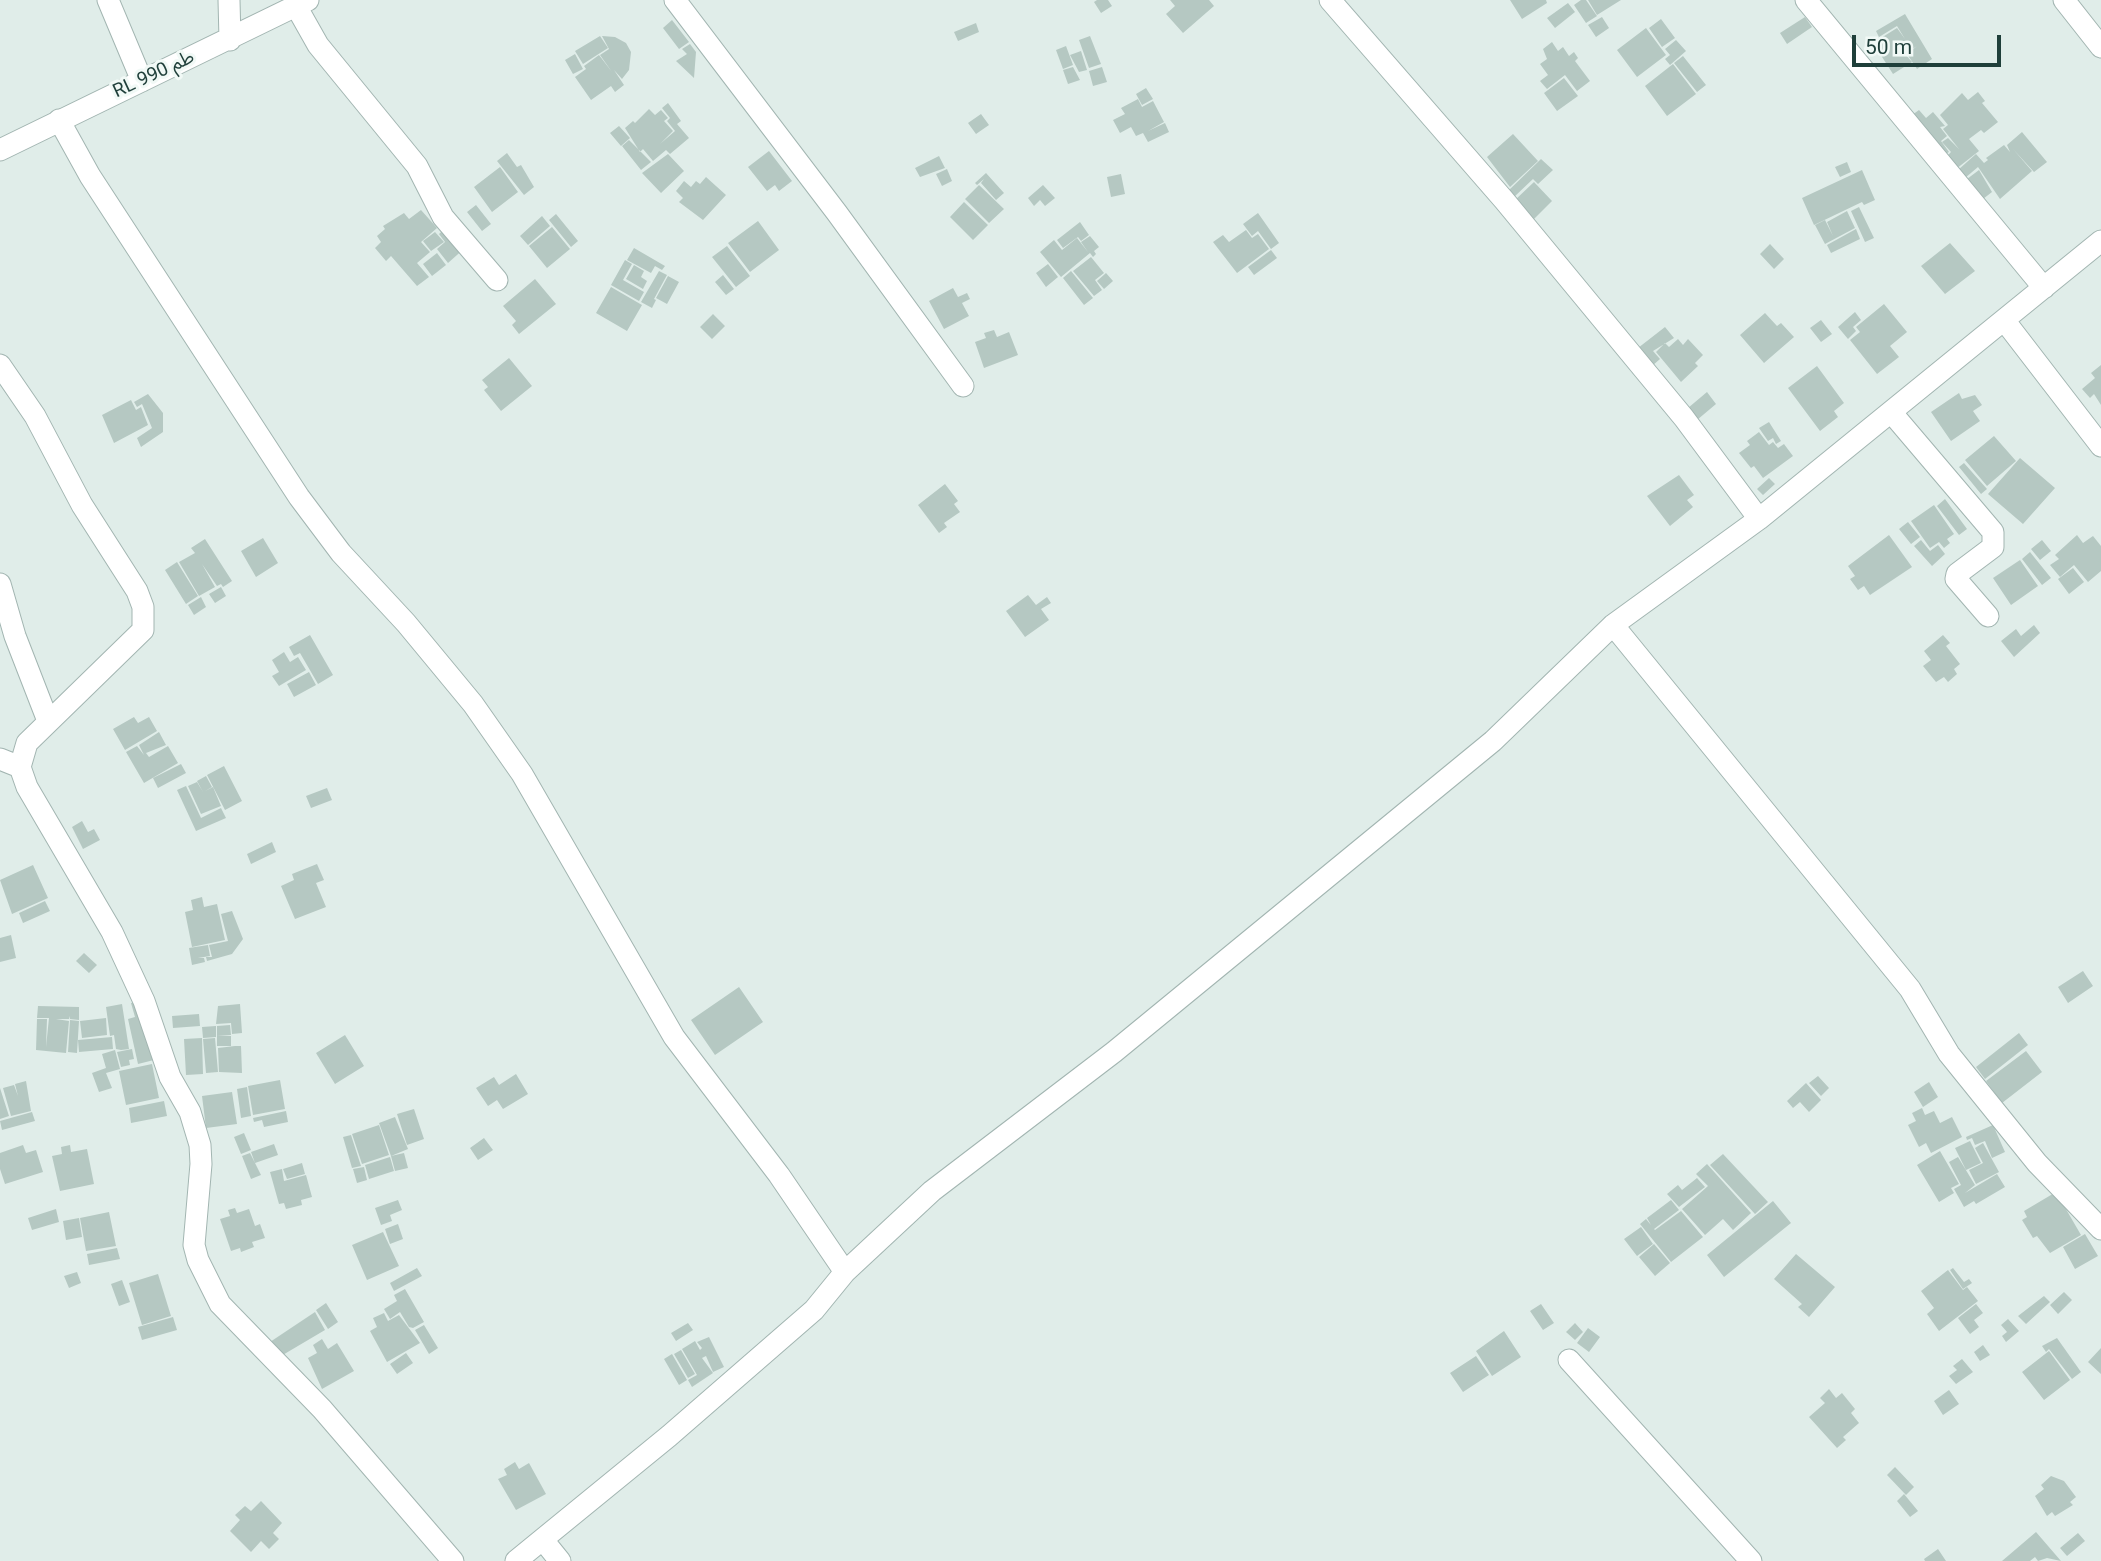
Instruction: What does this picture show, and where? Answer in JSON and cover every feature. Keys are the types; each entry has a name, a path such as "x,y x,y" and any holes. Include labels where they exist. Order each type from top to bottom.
{"street":[{"path":"108,0 142,81"},
{"path":"229,0 230,40"},
{"path":"675,0 963,386"},
{"path":"1330,0 1504,200 1676,408 1759,519"},
{"path":"1806,0 2044,288"},
{"path":"2064,0 2101,47"},
{"path":"302,3 318,45 417,166 443,217 497,280"},
{"name":"RL طم 990","path":"0,150 302,3"},
{"path":"59,120 97,187 299,497 341,553 406,623 473,704 522,774 674,1037 779,1175 845,1272"},
{"path":"516,1561 814,1310 845,1272 932,1191 1114,1052 1493,741 1613,625 1759,519 2101,241"},
{"path":"2004,320 2101,446"},
{"path":"0,365 35,416 82,505 137,591 145,619 143,630 131,645 27,743 20,767 27,787 112,932 144,1001 170,1077 190,1112 201,1164 194,1245 220,1304 322,1409 453,1561"},
{"path":"1891,412 1993,532 1993,547 1957,574 1956,579 1988,616"},
{"path":"0,584 15,636 48,721"},
{"path":"1613,625 1910,989 1949,1054 2037,1163 2101,1229"},
{"path":"0,759 20,767"},
{"path":"1569,1360 1751,1561"},
{"path":"543,1540 560,1561"}],"building":[{"path":"1108,0 1112,6 1101,13 1094,2"},
{"path":"1170,0 1209,0 1214,6 1183,33 1166,14 1175,6"},
{"path":"1510,0 1546,0 1547,3 1522,19"},
{"path":"1586,0 1597,16 1586,23 1574,5"},
{"path":"1588,0 1621,0 1597,15"},
{"path":"1568,3 1575,12 1555,28 1547,18"},
{"path":"1905,14 1932,59 1917,69 1907,54 1917,46 1905,54 1912,62 1893,74 1875,46 1883,41 1881,38 1897,28 1905,39 1897,26 1879,37 1876,31"},
{"path":"1602,17 1609,28 1596,37 1588,25"},
{"path":"1805,17 1812,27 1787,44 1780,33"},
{"path":"1661,19 1675,38 1662,47 1649,28"},
{"path":"672,20 689,42 679,49 663,28"},
{"path":"976,23 979,32 958,41 954,32"},
{"path":"1646,28 1666,55 1637,77 1617,50"},
{"path":"600,36 608,48 583,64 575,51"},
{"path":"602,36 615,37 626,43 631,52 629,70 622,79 614,70 624,85 615,92 611,86 591,100 575,77 599,55 612,72 600,55 609,49"},
{"path":"1090,36 1101,64 1089,68 1079,40"},
{"path":"1676,40 1686,51 1670,65 1665,59 1670,55 1665,49"},
{"path":"1552,42 1558,51 1563,47 1569,56 1574,52 1578,58 1575,61 1590,81 1577,91 1565,75 1547,89 1540,81 1548,75 1540,64 1547,59 1543,49"},
{"path":"690,44 696,52 694,78 676,61 687,54 682,49"},
{"path":"1066,46 1073,65 1063,69 1056,50"},
{"path":"1081,51 1087,70 1079,72 1070,55"},
{"path":"575,54 583,69 573,74 565,60"},
{"path":"1683,56 1706,85 1697,92 1674,63"},
{"path":"1673,64 1696,94 1667,116 1645,86"},
{"path":"1073,67 1080,80 1068,84 1063,70"},
{"path":"1102,67 1107,82 1093,86 1089,71"},
{"path":"1564,78 1578,96 1557,111 1544,93"},
{"path":"1146,88 1153,99 1142,105 1136,94"},
{"path":"1978,92 1985,101 1982,103 1998,122 1984,133 1981,130 1969,139 1979,151 1956,169 1946,157 1951,152 1942,142 1948,138 1959,149 1943,129 1948,125 1940,115 1962,93 1968,100"},
{"path":"1138,99 1142,107 1153,101 1164,122 1148,131 1165,123 1169,132 1148,142 1143,133 1136,136 1131,127 1120,133 1113,120 1125,114 1121,108"},
{"path":"668,103 681,121 677,124 689,138 670,154 666,150 653,161 643,149 640,152 625,128 633,121 635,123 649,109 655,115 661,110 668,118 664,121 673,131 660,144 675,131 667,121 670,118 662,108"},
{"path":"1919,110 1926,118 1933,112 1945,126 1940,127 1947,136 1941,141 1949,152 1944,155 1912,115"},
{"path":"981,114 989,125 976,134 968,123"},
{"path":"619,126 630,138 621,146 610,133"},
{"path":"2022,132 2047,162 2034,172 2013,149 2032,171 2000,199 1978,167 1965,178 1958,170 1976,154 1984,163 1988,160 1986,158 2004,145 2010,152 2007,145"},
{"path":"1513,134 1538,161 1510,187 1487,157"},
{"path":"629,140 651,162 641,170 622,146"},
{"path":"769,151 792,181 779,191 775,185 767,191 748,167"},
{"path":"507,153 517,167 521,165 534,187 524,195 497,161"},
{"path":"668,154 684,171 661,193 642,173"},
{"path":"939,156 945,168 920,177 915,168"},
{"path":"1541,159 1553,170 1538,184 1533,179 1513,198 1507,192"},
{"path":"1847,162 1851,172 1840,177 1835,167"},
{"path":"500,167 518,192 492,212 474,187"},
{"path":"947,169 952,181 942,186 936,174"},
{"path":"1862,170 1875,200 1864,205 1862,202 1814,225 1802,198"},
{"path":"1979,170 1992,192 1983,199 1967,179"},
{"path":"986,173 1004,193 996,200 981,183 984,179 977,185 975,183"},
{"path":"1121,174 1125,194 1111,197 1107,177"},
{"path":"706,177 726,195 703,220 679,202 683,198 676,191 684,181 691,187 696,181 700,184"},
{"path":"1534,182 1552,201 1533,220 1514,201"},
{"path":"979,185 1004,209 989,223 965,199"},
{"path":"1043,185 1055,198 1045,206 1040,200 1034,206 1028,198"},
{"path":"964,202 988,225 973,240 950,217"},
{"path":"476,205 491,224 482,231 467,212"},
{"path":"1859,207 1874,238 1865,242 1851,211"},
{"path":"421,210 437,228 421,242 430,252 417,263 429,277 417,286 391,256 386,261 375,248 381,242 377,236 385,229 383,226 404,213 409,219"},
{"path":"1847,211 1855,228 1825,244 1815,225 1825,220 1833,236 1827,222"},
{"path":"1258,213 1279,243 1271,249 1258,231 1252,236 1243,224"},
{"path":"556,214 578,241 571,247 549,220"},
{"path":"542,216 550,226 528,245 520,236"},
{"path":"758,221 779,250 750,272 728,243"},
{"path":"1080,222 1089,235 1081,241 1078,237 1063,248 1057,240"},
{"path":"448,226 466,247 448,263 437,249 445,242 439,234"},
{"path":"552,227 570,249 547,268 529,246"},
{"path":"1856,229 1860,239 1831,253 1827,245"},
{"path":"1246,230 1252,238 1258,234 1269,249 1237,273 1213,242 1223,235 1229,242"},
{"path":"435,232 444,242 431,251 423,241"},
{"path":"1090,236 1099,247 1094,251 1096,254 1093,257 1090,253 1061,277 1040,252 1054,240 1062,250 1077,238 1088,252 1081,242"},
{"path":"1950,243 1975,271 1945,294 1921,266"},
{"path":"1770,244 1784,259 1774,269 1760,254"},
{"path":"727,246 750,276 736,287 712,257"},
{"path":"634,248 665,266 662,270 655,266 651,273 627,260"},
{"path":"1271,250 1277,258 1254,275 1248,267"},
{"path":"437,253 446,265 432,276 423,264"},
{"path":"1091,257 1104,273 1095,280 1102,290 1094,296 1073,271"},
{"path":"625,260 632,264 623,280 644,292 639,301 611,285"},
{"path":"1048,264 1058,277 1046,287 1036,273"},
{"path":"634,265 644,271 641,277 647,281 643,289 626,279"},
{"path":"659,271 667,275 652,308 641,302"},
{"path":"1071,271 1093,298 1084,305 1063,278"},
{"path":"1106,273 1113,281 1104,289 1097,281"},
{"path":"723,275 734,289 726,295 715,282"},
{"path":"668,276 679,282 667,304 656,298"},
{"path":"535,279 556,304 519,334 512,325 516,321 503,306"},
{"path":"611,287 642,305 627,331 596,313"},
{"path":"953,288 958,297 967,293 970,299 962,303 969,316 944,329 929,301"},
{"path":"1884,304 1907,332 1890,346 1899,357 1877,374 1850,340 1860,332 1856,327"},
{"path":"1855,312 1861,320 1853,327 1856,331 1848,339 1838,327"},
{"path":"1765,313 1777,326 1781,323 1794,337 1764,363 1740,335"},
{"path":"713,314 725,326 712,339 700,327"},
{"path":"1821,320 1832,334 1821,342 1810,328"},
{"path":"1665,327 1674,338 1653,351 1660,359 1652,366 1638,348"},
{"path":"994,330 997,337 1009,332 1018,355 984,368 975,342 986,338 984,333"},
{"path":"1678,339 1683,345 1688,339 1703,355 1695,363 1698,366 1681,382 1656,352 1665,343 1669,347"},
{"path":"509,358 532,386 501,411 484,390 488,387 482,380"},
{"path":"2101,365 2101,405 2094,394 2090,398 2082,389 2095,378 2091,373"},
{"path":"1817,366 1844,403 1834,411 1838,417 1820,431 1788,388"},
{"path":"1707,392 1716,404 1697,420 1688,408"},
{"path":"1959,393 1962,399 1975,395 1982,405 1973,411 1980,421 1951,441 1931,412"},
{"path":"148,394 163,413 163,432 141,447 137,438 152,428 142,404 137,407 134,402"},
{"path":"131,400 136,410 141,407 148,425 114,443 102,415"},
{"path":"1769,422 1781,441 1776,444 1773,438 1768,441 1759,428"},
{"path":"1759,432 1769,445 1773,442 1778,448 1784,444 1793,456 1763,478 1739,453 1750,445 1747,441"},
{"path":"1994,436 2016,461 1987,486 1965,460"},
{"path":"2020,458 2055,488 2023,524 1988,494"},
{"path":"1964,463 1987,489 1981,494 1959,467"},
{"path":"1679,475 1694,495 1687,500 1693,507 1670,526 1647,496"},
{"path":"1769,478 1775,484 1763,495 1757,489"},
{"path":"945,484 958,501 954,504 960,512 944,523 947,527 939,533 918,505"},
{"path":"1945,499 1967,529 1959,535 1937,506"},
{"path":"1934,505 1954,534 1947,539 1950,543 1944,548 1939,542 1930,548 1911,521"},
{"path":"1908,522 1920,537 1911,544 1899,529"},
{"path":"1889,535 1912,567 1870,595 1864,586 1858,590 1850,579 1855,576 1848,566"},
{"path":"2077,535 2083,543 2093,536 2101,546 2101,571 2088,582 2074,565 2060,577 2050,565 2059,559 2055,555"},
{"path":"263,538 278,563 256,577 241,551"},
{"path":"205,539 232,581 223,587 221,584 217,586 202,564 215,587 199,596 179,562 195,553 191,548"},
{"path":"1921,540 1930,551 1938,545 1945,554 1932,566 1914,546"},
{"path":"2042,540 2051,551 2040,560 2031,549"},
{"path":"2030,552 2051,578 2042,585 2022,559"},
{"path":"2020,560 2038,586 2011,605 1993,578"},
{"path":"177,562 198,596 186,604 165,570"},
{"path":"2073,568 2084,582 2069,594 2058,579"},
{"path":"221,587 226,596 215,603 209,594"},
{"path":"1028,595 1036,605 1047,597 1051,603 1041,609 1049,620 1025,637 1006,611"},
{"path":"201,597 206,607 194,615 188,605"},
{"path":"2034,625 2040,633 2014,657 2001,641 2016,629 2021,636"},
{"path":"310,635 333,675 318,684 300,653 294,656 289,647"},
{"path":"1943,635 1950,643 1946,646 1960,664 1954,669 1957,674 1948,682 1944,677 1936,682 1923,666 1931,660 1924,651"},
{"path":"284,652 290,662 298,657 306,670 279,686 272,676 279,672 272,660"},
{"path":"309,672 316,685 294,697 287,684"},
{"path":"134,717 138,723 149,717 157,731 125,750 113,729"},
{"path":"159,732 166,745 146,753 149,757 168,746 178,763 144,783 126,752 137,746 144,755 139,745"},
{"path":"181,764 186,773 158,788 153,778"},
{"path":"224,766 242,801 225,810 207,775"},
{"path":"206,776 212,787 205,791 213,787 221,806 201,814 188,786 197,782 203,792 197,781"},
{"path":"186,786 201,818 221,808 226,818 196,831 177,790"},
{"path":"327,788 332,800 311,808 306,796"},
{"path":"82,821 88,832 94,829 100,840 83,849 72,827"},
{"path":"272,842 276,852 251,864 247,854"},
{"path":"317,864 324,880 316,883 326,907 295,919 281,886 294,880 292,874"},
{"path":"33,865 48,898 12,914 0,880"},
{"path":"202,897 204,907 217,904 225,940 192,947 185,912 193,910 191,900"},
{"path":"45,901 50,911 23,923 19,913"},
{"path":"232,911 243,939 232,954 207,961 206,957 212,957 209,945 228,941 221,914"},
{"path":"11,935 16,958 0,962 0,938"},
{"path":"208,945 210,956 198,958 204,958 205,962 192,965 189,948"},
{"path":"84,953 97,965 89,973 76,961"},
{"path":"2083,971 2093,986 2068,1003 2058,987"},
{"path":"739,987 763,1022 715,1055 691,1020"},
{"path":"141,1001 154,1060 138,1064 128,1019 135,1017 131,1003"},
{"path":"122,1004 129,1049 121,1050 116,1049 114,1035 110,1036 106,1007"},
{"path":"240,1004 242,1033 232,1034 231,1023 216,1024 218,1006"},
{"path":"38,1006 79,1007 79,1020 70,1019 69,1016 69,1019 56,1019 69,1021 66,1053 36,1050 37,1019 47,1019 46,1047 49,1018 37,1018"},
{"path":"199,1014 200,1026 173,1028 172,1016"},
{"path":"106,1018 107,1035 82,1038 80,1021"},
{"path":"70,1020 79,1021 77,1053 68,1052"},
{"path":"230,1025 231,1035 217,1036 217,1026"},
{"path":"216,1026 216,1037 203,1038 202,1027"},
{"path":"2019,1033 2028,1045 1985,1079 1976,1067"},
{"path":"345,1035 364,1066 335,1084 316,1053"},
{"path":"217,1036 231,1036 231,1046 217,1046"},
{"path":"112,1037 113,1049 79,1052 78,1040"},
{"path":"202,1038 203,1074 186,1075 184,1039"},
{"path":"215,1038 218,1072 206,1073 203,1039"},
{"path":"241,1046 242,1073 219,1072 218,1048"},
{"path":"132,1049 134,1059 129,1060 130,1065 121,1067 117,1052"},
{"path":"115,1050 120,1069 106,1073 112,1088 99,1092 92,1073 106,1068 102,1054"},
{"path":"2026,1051 2042,1072 2002,1103 1986,1081"},
{"path":"152,1064 159,1098 126,1105 119,1071"},
{"path":"516,1074 528,1094 503,1109 497,1100 488,1106 476,1088 494,1077 499,1085"},
{"path":"1818,1076 1829,1088 1821,1096 1809,1083"},
{"path":"280,1080 285,1109 253,1115 248,1086"},
{"path":"26,1081 31,1111 11,1116 3,1088 14,1085 18,1096 15,1084"},
{"path":"1929,1082 1938,1097 1923,1107 1914,1092"},
{"path":"1806,1083 1821,1100 1809,1112 1800,1102 1793,1108 1787,1101"},
{"path":"247,1087 251,1116 241,1118 237,1089"},
{"path":"0,1088 9,1116 0,1119"},
{"path":"232,1092 237,1124 206,1128 202,1096"},
{"path":"164,1101 167,1116 131,1123 129,1108"},
{"path":"1922,1108 1925,1115 1934,1111 1940,1123 1952,1117 1962,1137 1931,1153 1926,1143 1919,1147 1908,1125 1916,1121 1912,1113"},
{"path":"414,1109 424,1139 407,1145 397,1114"},
{"path":"286,1111 288,1122 264,1127 262,1120 254,1122 253,1118"},
{"path":"32,1112 35,1121 2,1130 0,1121"},
{"path":"395,1117 408,1149 391,1156 379,1123"},
{"path":"379,1125 389,1155 362,1164 352,1134"},
{"path":"1993,1125 2005,1152 1992,1158 1985,1141 1975,1145 1972,1138 1967,1140 1966,1137"},
{"path":"244,1133 251,1150 241,1154 234,1137"},
{"path":"351,1135 361,1166 352,1168 343,1137"},
{"path":"484,1138 493,1150 478,1160 470,1148"},
{"path":"1970,1141 1981,1163 1966,1170 1955,1148"},
{"path":"1983,1143 1999,1172 1976,1184 1969,1170 1983,1163 1975,1148"},
{"path":"274,1144 278,1155 255,1163 251,1152"},
{"path":"23,1145 26,1153 36,1150 43,1172 5,1184 0,1169 0,1153"},
{"path":"70,1145 71,1152 87,1149 94,1184 60,1191 52,1156 62,1154 61,1147"},
{"path":"1940,1151 1959,1184 1951,1188 1954,1193 1939,1202 1917,1165"},
{"path":"250,1153 261,1175 251,1179 242,1156"},
{"path":"404,1153 408,1168 395,1171 391,1156"},
{"path":"1723,1154 1768,1202 1755,1214 1710,1165"},
{"path":"390,1157 394,1171 369,1179 365,1165"},
{"path":"1958,1157 1975,1185 1965,1193 1997,1174 2005,1187 1976,1204 1974,1201 1964,1207 1954,1189 1961,1185 1949,1162"},
{"path":"302,1163 305,1174 287,1179 283,1169"},
{"path":"1707,1164 1751,1213 1733,1230 1723,1219 1705,1235 1682,1209 1708,1186 1696,1174"},
{"path":"364,1167 367,1180 357,1183 353,1169"},
{"path":"282,1169 284,1181 306,1175 312,1197 301,1200 302,1205 286,1209 284,1203 279,1204 270,1172"},
{"path":"1697,1178 1705,1187 1679,1207 1667,1194 1678,1185 1682,1190"},
{"path":"2056,1192 2081,1235 2050,1253 2037,1236 2033,1238 2022,1220 2027,1217 2024,1211"},
{"path":"398,1200 402,1210 390,1215 392,1221 381,1225 375,1208"},
{"path":"1671,1200 1679,1210 1654,1229 1681,1211 1703,1237 1671,1262 1640,1224 1646,1219 1651,1225 1647,1218"},
{"path":"1773,1201 1791,1223 1724,1277 1707,1255"},
{"path":"235,1208 237,1213 249,1209 255,1226 260,1224 265,1238 252,1242 254,1247 241,1252 240,1248 231,1251 220,1219 230,1216 228,1210"},
{"path":"56,1209 59,1222 32,1230 28,1218"},
{"path":"109,1212 116,1246 86,1251 80,1218"},
{"path":"79,1218 82,1237 66,1240 63,1221"},
{"path":"398,1224 403,1239 390,1244 385,1229"},
{"path":"1641,1227 1653,1244 1637,1256 1624,1239"},
{"path":"383,1232 399,1266 367,1280 352,1245"},
{"path":"2085,1234 2098,1256 2075,1269 2063,1247"},
{"path":"1654,1244 1670,1263 1655,1276 1639,1257"},
{"path":"117,1248 120,1259 89,1265 87,1254"},
{"path":"1796,1254 1835,1287 1809,1317 1798,1307 1802,1304 1774,1279"},
{"path":"417,1268 422,1276 394,1291 390,1283"},
{"path":"1953,1268 1964,1282 1969,1279 1972,1283 1963,1289 1950,1270"},
{"path":"1948,1270 1963,1290 1967,1287 1978,1301 1939,1331 1927,1314 1934,1308 1921,1291"},
{"path":"77,1272 81,1283 69,1288 64,1276"},
{"path":"158,1274 171,1316 142,1325 129,1283"},
{"path":"122,1280 130,1302 119,1306 111,1284"},
{"path":"405,1289 424,1322 413,1328 409,1327 400,1312 390,1319 384,1309 397,1301 394,1295"},
{"path":"2064,1292 2072,1300 2058,1314 2050,1305"},
{"path":"2044,1296 2050,1302 2026,1324 2018,1316"},
{"path":"326,1303 338,1322 328,1329 316,1310"},
{"path":"1541,1304 1554,1323 1543,1330 1530,1311"},
{"path":"1976,1304 1983,1313 1974,1320 1979,1327 1970,1334 1958,1318"},
{"path":"315,1312 325,1330 281,1356 267,1344"},
{"path":"384,1313 388,1321 399,1315 420,1343 387,1362 370,1331 377,1327 373,1318"},
{"path":"173,1317 177,1330 142,1340 138,1327"},
{"path":"2008,1319 2019,1331 2006,1342 2002,1336 2007,1332 2001,1325"},
{"path":"688,1323 693,1330 676,1341 671,1333"},
{"path":"1575,1323 1583,1332 1575,1340 1566,1332"},
{"path":"424,1325 438,1348 429,1354 415,1330"},
{"path":"1588,1328 1600,1337 1589,1352 1577,1343"},
{"path":"1504,1331 1521,1357 1492,1376 1476,1351"},
{"path":"709,1337 724,1367 713,1372 706,1356 702,1358 713,1373 692,1387 688,1380 697,1375 682,1349 695,1341 700,1350 702,1348 697,1342"},
{"path":"2057,1338 2081,1372 2072,1379 2049,1349 2046,1352 2042,1346"},
{"path":"322,1339 328,1349 337,1343 354,1371 322,1389 308,1358 317,1353 313,1345"},
{"path":"1983,1345 1990,1355 1980,1361 1974,1352"},
{"path":"2101,1348 2101,1374 2088,1362"},
{"path":"681,1350 695,1374 688,1378 674,1354"},
{"path":"2049,1351 2070,1380 2044,1400 2022,1372"},
{"path":"406,1353 413,1363 397,1374 390,1364"},
{"path":"672,1354 687,1380 679,1385 664,1359"},
{"path":"1476,1356 1489,1375 1463,1392 1450,1373"},
{"path":"1962,1359 1973,1372 1956,1384 1949,1376 1957,1370 1953,1366"},
{"path":"1829,1389 1836,1398 1842,1393 1855,1409 1851,1413 1859,1423 1843,1437 1846,1440 1837,1448 1809,1417 1825,1403 1820,1398"},
{"path":"1949,1390 1959,1404 1943,1415 1934,1401"},
{"path":"515,1462 519,1469 529,1463 546,1494 516,1510 498,1479 507,1475 504,1469"},
{"path":"1895,1467 1914,1487 1906,1495 1887,1475"},
{"path":"2051,1476 2064,1481 2076,1497 2070,1502 2073,1505 2055,1516 2052,1512 2047,1516 2035,1496 2044,1489 2041,1485"},
{"path":"1904,1494 1918,1511 1910,1517 1897,1501"},
{"path":"261,1501 282,1523 273,1533 279,1539 269,1549 261,1541 251,1552 230,1531 240,1520 235,1515 245,1506 251,1511"},
{"path":"2036,1532 2061,1561 2047,1558 2038,1561 2035,1557 2030,1561 2002,1561"},
{"path":"2078,1533 2085,1541 2067,1556 2060,1548"},
{"path":"1938,1549 1946,1561 1925,1561 1924,1559"}]}
